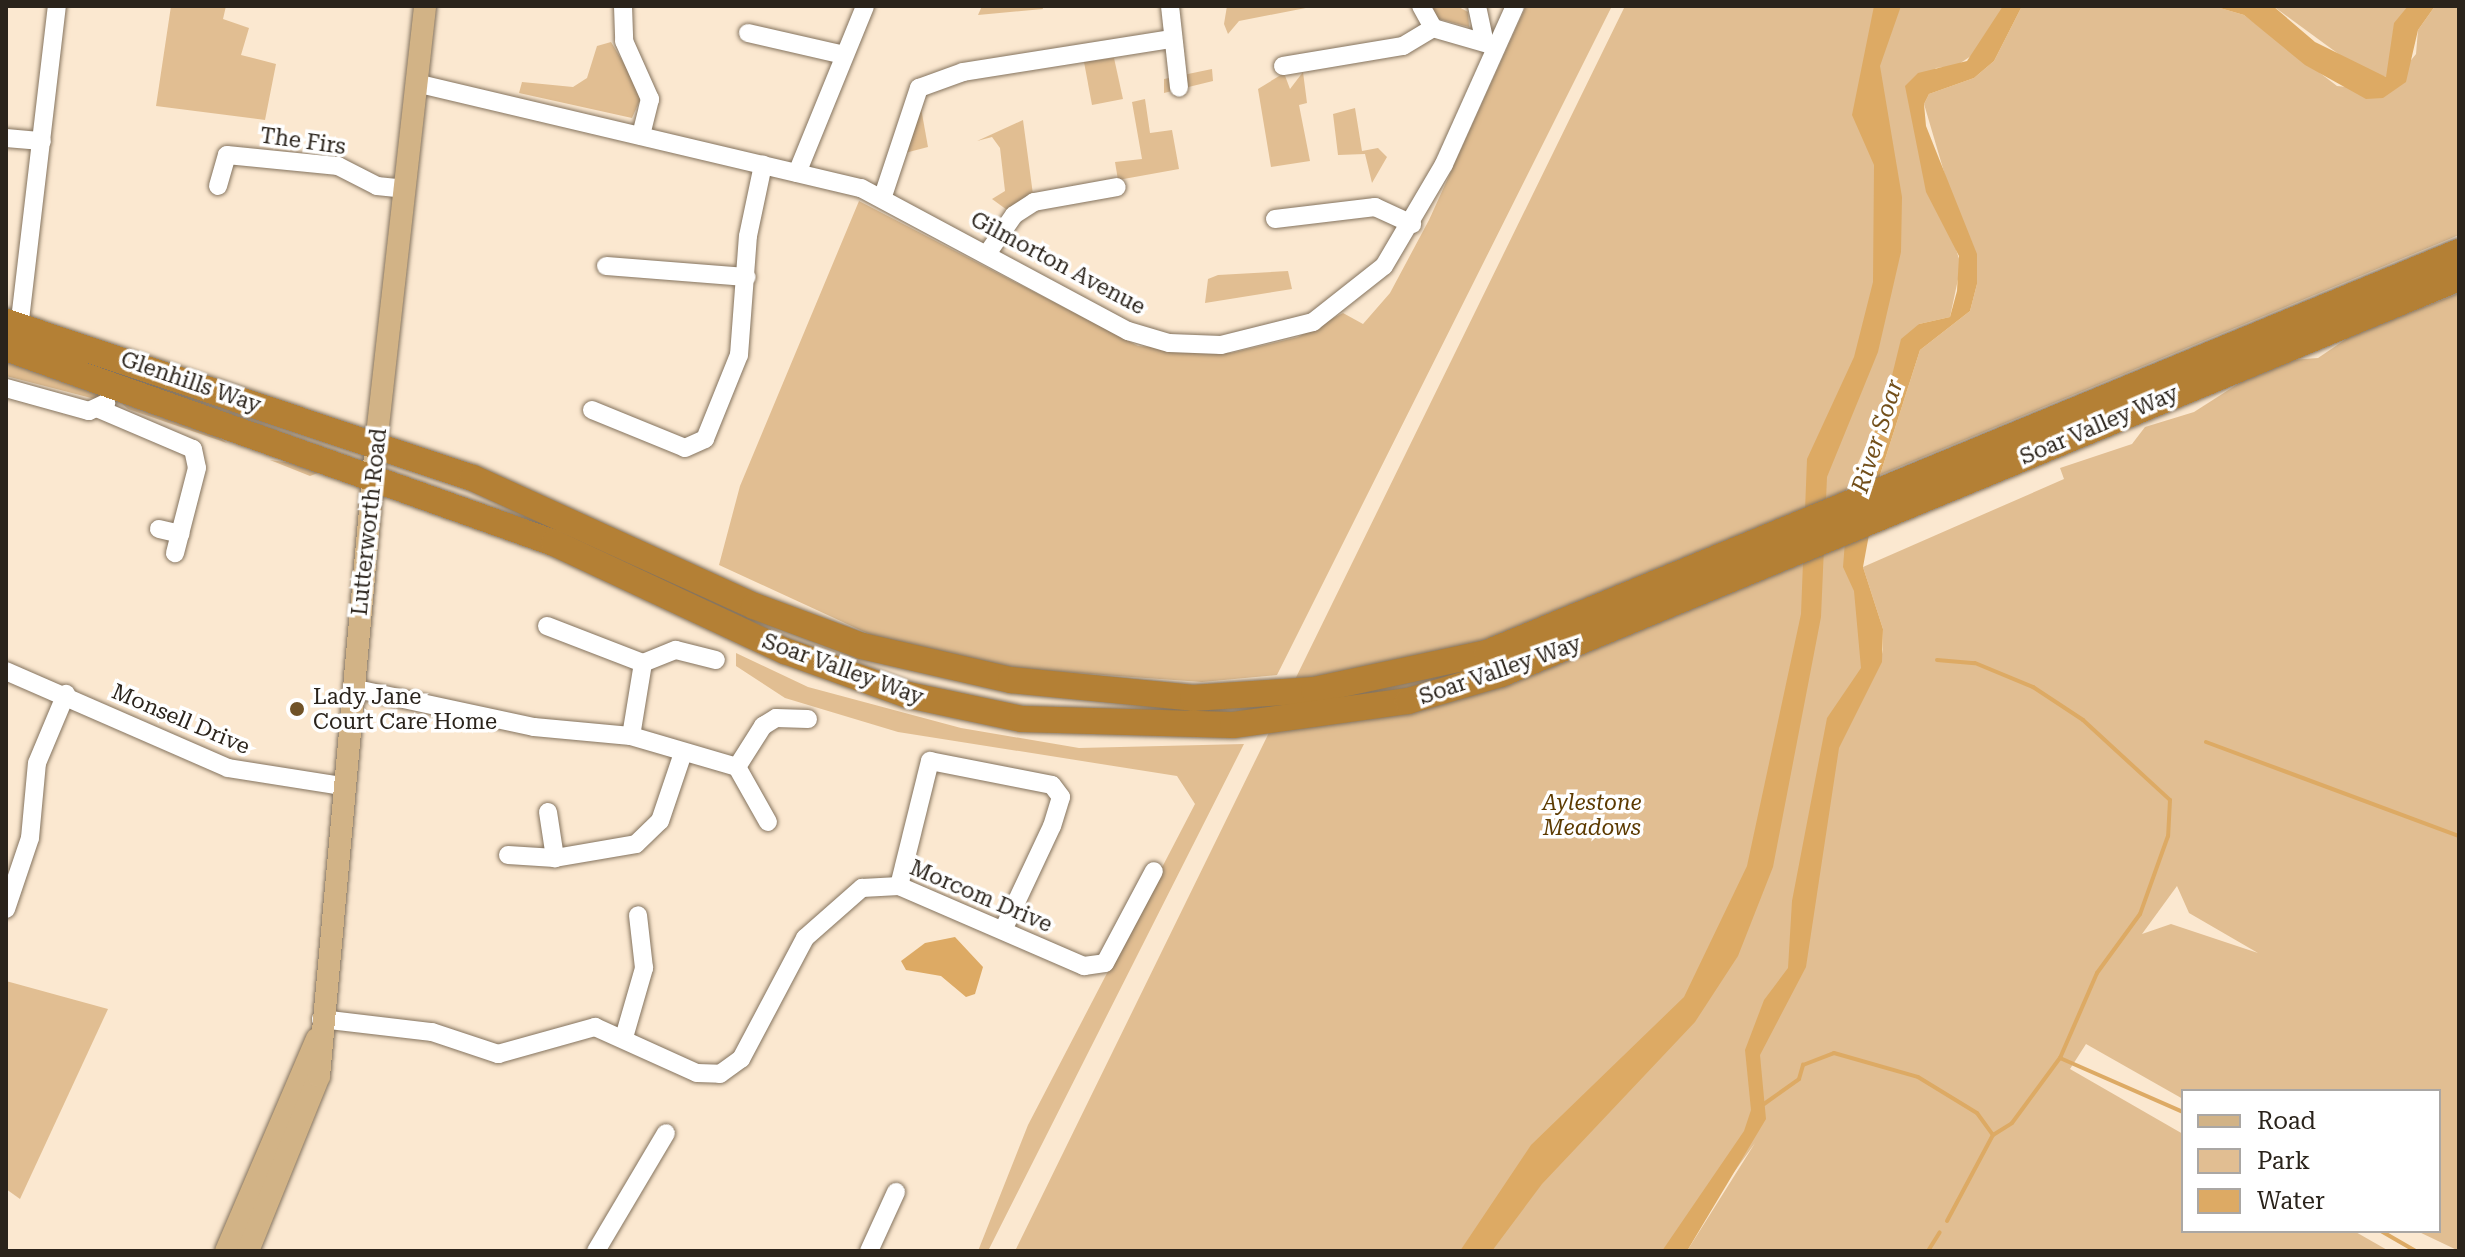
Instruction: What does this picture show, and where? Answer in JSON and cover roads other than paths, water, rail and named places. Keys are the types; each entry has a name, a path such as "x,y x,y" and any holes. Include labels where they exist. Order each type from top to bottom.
{"highway":[{"name":"Soar Valley Way","path":"1920,488 2459,252"},
{"name":"Soar Valley Way","path":"376,444 512,494 754,606 862,646 1078,691 1242,696 1314,690 1487,653 1780,544 2459,278"},
{"name":"Glenhills Way","path":"12,337 122,357 376,444"},
{"name":"Glenhills Way","path":"12,337 113,385 373,476"},
{"name":"Soar Valley Way","path":"373,476 554,543 785,651 908,695 1022,719 1233,725 1311,718 1501,674 1780,544"}],"main road":[{"name":"Lutterworth Road","path":"248,1251 309,1074 320,1028 376,444 425,6"},
{"name":"Lutterworth Road","path":"226,1251 309,1074"}],"street":[{"path":"12,337 27,275 57,6"},
{"path":"623,6 622,32 650,99 641,136"},
{"path":"797,173 865,6"},
{"path":"1170,6 1179,88"},
{"path":"1421,6 1433,28"},
{"path":"1477,6 1490,43"},
{"name":"Gilmorton Avenue","path":"416,83 883,196 1128,331 1169,343 1221,345 1291,331 1329,313 1384,266 1412,224 1490,43 1515,6"},
{"path":"1283,66 1403,46 1433,28 1490,43"},
{"path":"748,33 844,55"},
{"path":"883,196 919,88 963,72 1172,39"},
{"path":"6,138 42,141"},
{"name":"The Firs","path":"218,186 227,155 338,166 377,186 404,189"},
{"path":"592,410 697,447 739,355 763,165"},
{"path":"987,254 1014,215 1034,202 1117,187"},
{"path":"1275,219 1375,207 1412,224"},
{"path":"606,266 747,277"},
{"path":"6,273 27,275"},
{"path":"99,409 113,385 122,357"},
{"path":"6,388 99,409 193,449 197,468 175,553"},
{"path":"159,529 180,534"},
{"path":"547,626 643,663 668,650 716,660"},
{"path":"631,736 643,663"},
{"name":"Monsell Drive","path":"6,671 66,694 228,768 342,786"},
{"path":"352,688 534,727 631,736 682,756 737,767 768,822"},
{"path":"6,909 32,829 37,763 66,694"},
{"path":"737,767 763,726 776,718 808,719"},
{"path":"508,855 555,858 647,838 667,806 682,756"},
{"path":"899,886 930,761 1052,785 1061,797 1003,930"},
{"path":"548,812 555,858"},
{"name":"Morcom Drive","path":"320,1028 432,1032 498,1054 581,1026 625,1034 697,1073 727,1073 805,938 862,888 899,886 1084,966 1105,963 1154,871"},
{"path":"625,1034 644,968 638,915"},
{"path":"596,1251 666,1133"},
{"path":"869,1251 896,1192"}],"water":[{"path":"1874,6 1901,6 1880,66 1902,197 1901,252 1878,352 1827,477 1821,617 1773,867 1738,956 1695,1022 1542,1184 1492,1251 1460,1251 1531,1145 1684,997 1747,866 1801,614 1807,459 1854,357 1873,282 1874,165 1852,115"},
{"name":"River Soar","path":"2003,6 2022,6 1994,61 1974,78 1929,94 1924,104 1926,126 1977,254 1977,284 1970,311 1920,350 1880,475 1863,567 1883,629 1882,662 1839,748 1806,967 1760,1055 1766,1119 1687,1251 1662,1251 1744,1131 1751,1110 1745,1050 1764,1000 1788,968 1792,901 1827,718 1861,668 1854,591 1843,567 1849,491 1883,412 1901,339 1919,324 1950,317 1957,291 1959,256 1926,192 1905,86 1918,73 1967,61"},
{"path":"2213,6 2273,6 2315,42 2386,77 2394,23 2408,6 2435,6 2418,30 2406,82 2383,98 2366,99 2305,65 2244,15"},
{"path":"955,937 983,967 975,994 966,997 941,976 906,970 901,961 925,943"}],"waterway":[{"path":"1937,660 1975,663 2033,687 2083,720 2170,800 2168,836 2140,914 2097,973 2060,1058"},
{"path":"2206,742 2459,836"},
{"path":"1764,1104 1799,1079 1803,1065 1834,1053 1918,1077 1977,1113 1993,1135 2012,1123 2060,1058 2181,1111"},
{"path":"1947,1221 1993,1135"},
{"path":"1928,1251 1940,1232"},
{"path":"2384,1233 2415,1251"}],"place":[{"name":"Lady Jane Court Care Home","path":"297,709"}],"park label":[{"name":"Aylestone Meadows","path":"1592,814"}]}
